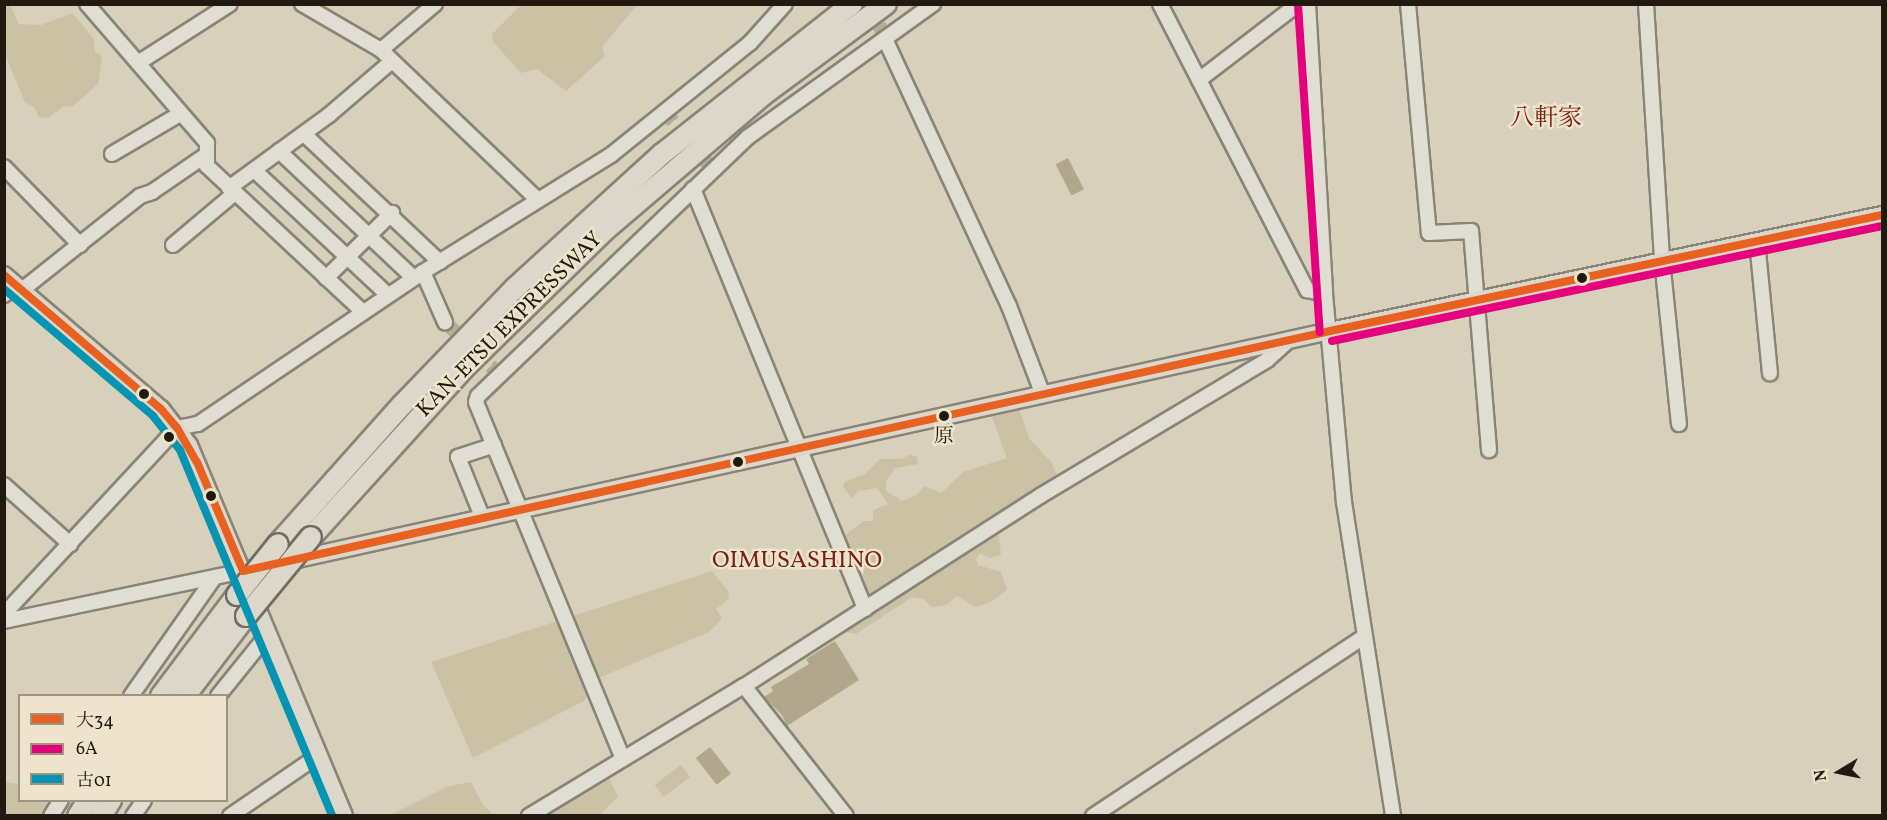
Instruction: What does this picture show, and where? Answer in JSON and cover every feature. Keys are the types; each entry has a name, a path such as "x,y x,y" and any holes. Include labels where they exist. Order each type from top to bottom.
{"highway":[{"name":"KAN-ETSU EXPRESSWAY","path":"163,694 278,544 402,405 515,288 662,154 852,4"},
{"name":"KAN-ETSU EXPRESSWAY","path":"187,694 310,537 465,367 604,231 763,95 886,4"},
{"path":"78,816 87,802"},
{"path":"101,816 110,802"}],"main road":[{"path":"243,570 522,511 1290,339 1882,215"},
{"path":"11,286 177,428 197,462 344,816"}],"street":[{"path":"87,4 207,143 207,166 363,312"},
{"path":"138,63 230,4"},
{"path":"302,4 381,50 538,200"},
{"path":"381,50 435,4"},
{"path":"4,614 177,428 190,429 198,424 418,275 611,155 750,43 786,4"},
{"path":"623,759 476,402 478,396 748,138 933,4"},
{"path":"1160,4 1307,290 1325,294"},
{"path":"1199,80 1298,4"},
{"path":"1308,4 1325,294 1344,502 1393,816"},
{"path":"1408,4 1429,233 1471,231 1489,450"},
{"path":"1646,4 1662,260 1679,424"},
{"path":"885,39 1009,306 1043,395"},
{"path":"173,245 254,170 304,134 392,61"},
{"path":"112,154 180,114"},
{"path":"304,134 392,213 440,262"},
{"path":"279,151 369,234 418,275 445,322"},
{"path":"11,286 80,245 140,196 152,192 206,155"},
{"path":"4,167 80,245"},
{"path":"254,170 388,295"},
{"path":"693,189 865,609"},
{"path":"326,278 392,213"},
{"path":"1756,241 1770,373"},
{"path":"529,816 744,686 1040,496 1267,360 1290,339"},
{"path":"483,519 458,457 494,445"},
{"path":"4,485 70,544"},
{"path":"4,621 243,570"},
{"path":"132,694 214,578"},
{"path":"220,694 268,634"},
{"path":"1093,816 1364,637"},
{"path":"744,686 846,816"},
{"path":"230,816 319,755"},
{"path":"51,816 59,802"},
{"path":"133,816 143,802"}],"shaded area":[{"path":"5,4 10,5 19,24 41,25 72,13 93,38 95,52 102,56 98,84 72,107 64,106 48,118 39,117 34,107 25,102 5,55"},
{"path":"521,5 637,5 602,47 605,56 566,91 537,69 521,73 493,42 492,34"},
{"path":"1068,158 1084,189 1071,196 1056,164"},
{"path":"1018,406 1029,438 1052,463 1057,476 998,529 1001,554 991,558 980,553 976,559 978,565 1001,572 1007,590 991,602 976,607 957,596 946,605 932,607 923,599 912,597 856,634 846,632 843,629 863,598 854,564 841,538 864,521 873,521 873,510 888,504 877,488 858,491 852,498 843,487 844,482 865,474 880,459 902,459 910,454 917,457 918,464 895,468 886,482 886,491 902,501 917,495 924,486 941,493 963,472 1007,458 991,414"},
{"path":"712,571 728,591 729,599 716,609 722,619 709,632 598,678 584,701 473,758 431,662"},
{"path":"835,641 859,680 787,726 782,715 764,697 773,691 771,687 809,664 806,659"},
{"path":"710,747 731,774 717,785 696,758"},
{"path":"681,765 690,777 664,797 655,785"},
{"path":"607,775 618,796 600,815 539,816"},
{"path":"4,782 18,784 18,802 52,803 44,815 5,815"},
{"path":"471,782 483,805 494,815 391,815 449,786"}],"tunnel":[{"path":"871,5 885,39"},
{"path":"664,111 712,169"},
{"path":"445,322 499,374"}],"transit line":[{"name":"6A","path":"1298,5 1320,332"},
{"name":"大34","path":"243,571 1330,331 1882,215"},
{"name":"6A","path":"1332,341 1882,226"},
{"name":"大34","path":"4,275 161,409 177,428 197,462 243,571"},
{"name":"古01","path":"4,289 153,416 180,450 332,816"}],"place":[{"name":"原","path":"944,416"}],"district":[{"name":"八軒家","path":"1546,120"},
{"name":"OIMUSASHINO","path":"797,562"}]}
